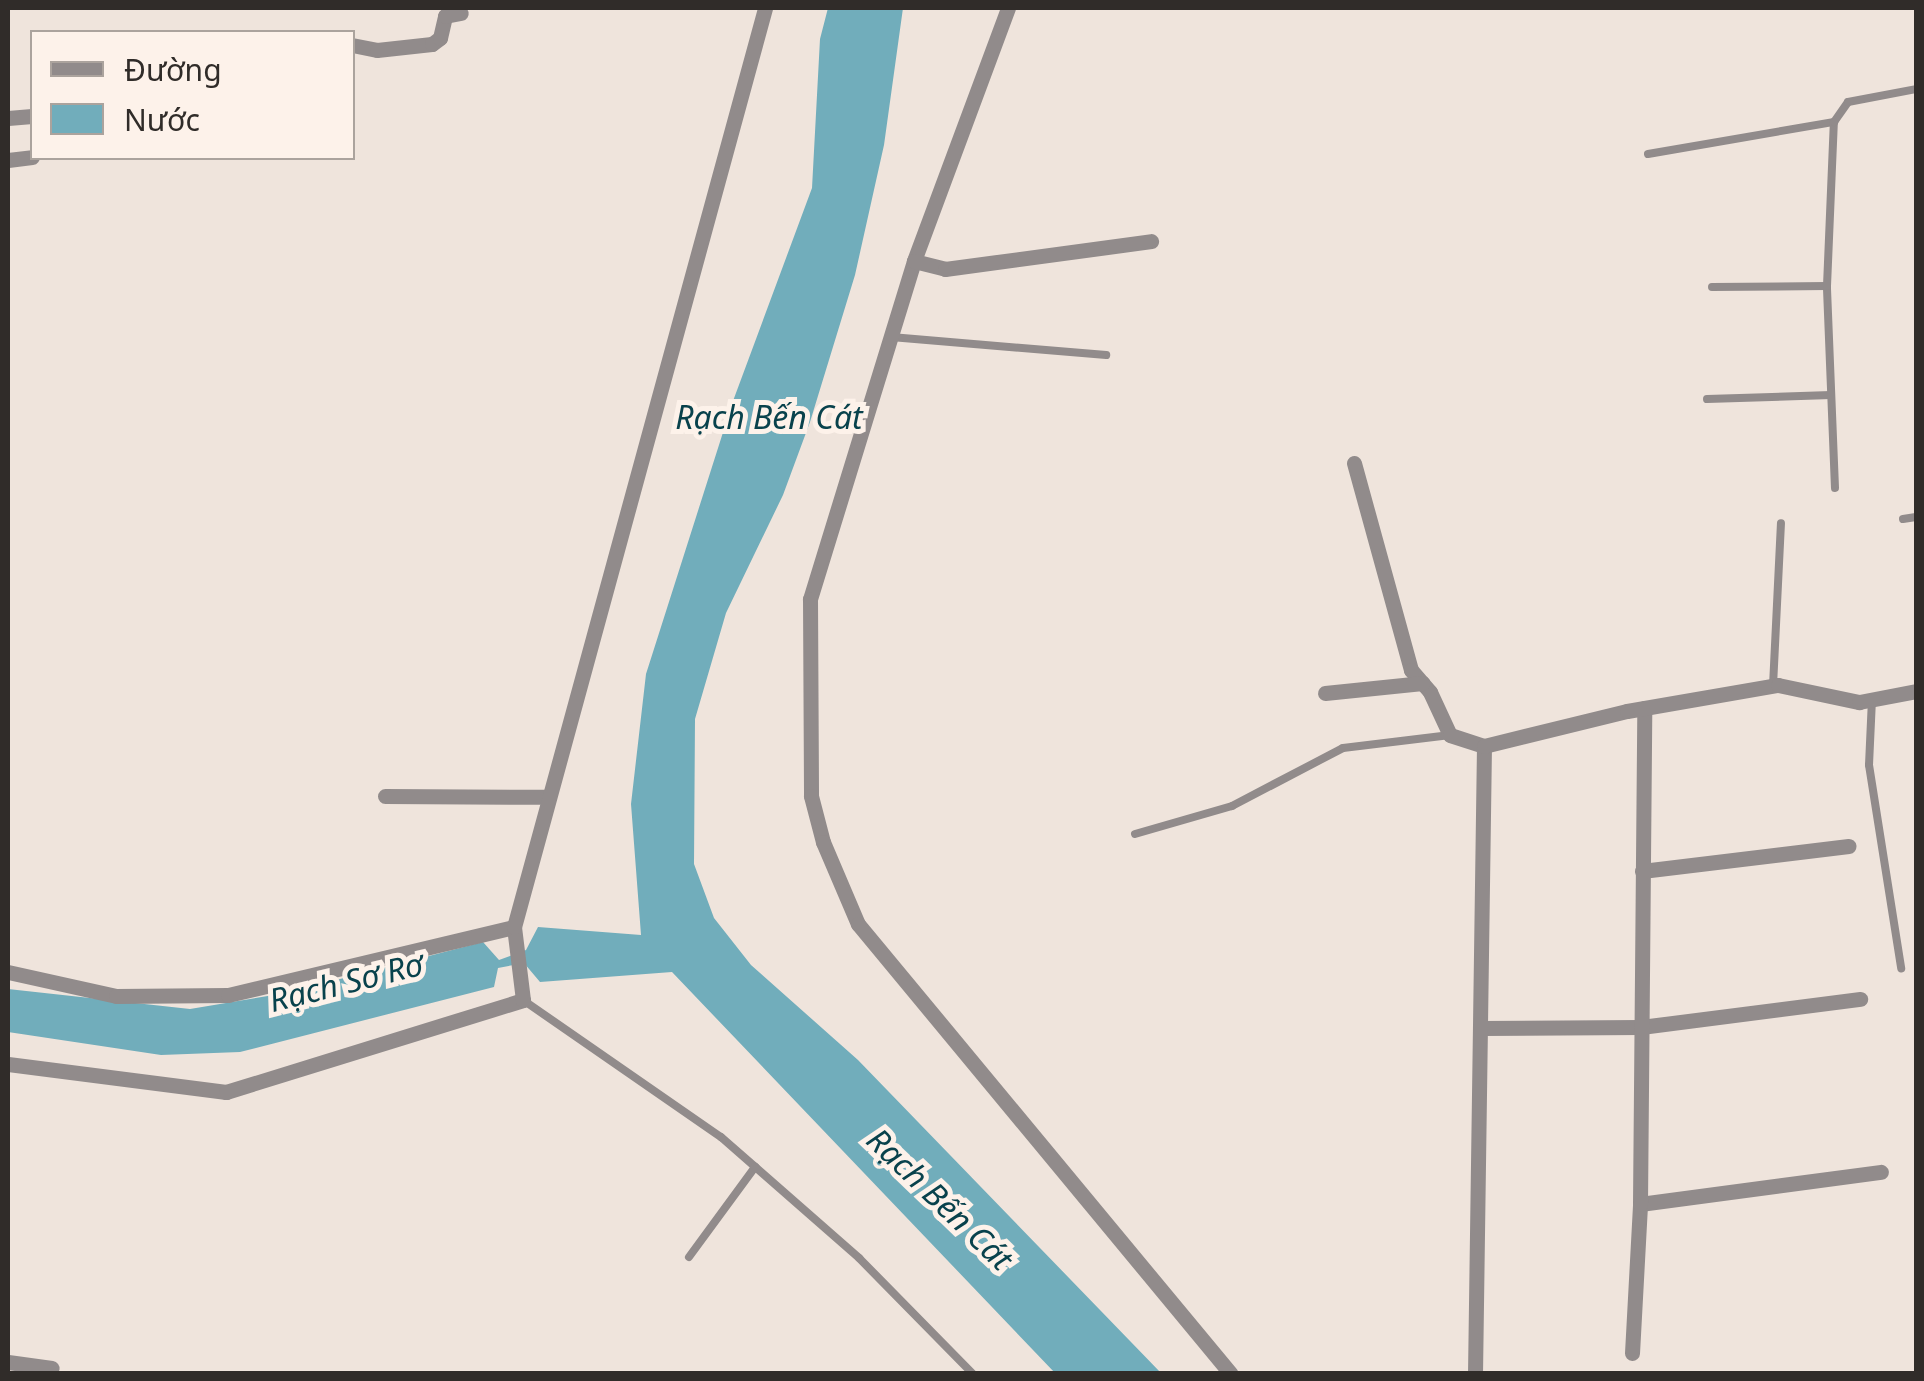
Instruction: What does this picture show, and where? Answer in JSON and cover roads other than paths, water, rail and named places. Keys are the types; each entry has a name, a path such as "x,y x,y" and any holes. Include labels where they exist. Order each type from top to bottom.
{"street":[{"path":"8,1064 226,1092 522,997 514,932 765,8"},
{"path":"1008,8 914,261 808,609 811,796 823,842 858,924 1231,1374"},
{"path":"355,46 377,50 432,44 444,31 442,19 461,13"},
{"path":"914,261 944,269 1151,241"},
{"path":"1354,462 1411,670 1450,735 1484,746 1644,708 1773,686 1872,699 1916,691"},
{"path":"1324,693 1422,683"},
{"path":"1632,1353 1640,1204 1644,708"},
{"path":"1475,1374 1484,746"},
{"path":"384,796 548,797"},
{"path":"1642,871 1848,846"},
{"path":"8,972 116,996 228,996 514,932"},
{"path":"1482,1028 1641,1027 1860,999"},
{"path":"1640,1204 1880,1172"},
{"path":"8,1362 52,1368"}],"lane":[{"path":"1835,488 1826,286 1834,122 1848,102 1916,89"},
{"path":"1648,154 1834,122"},
{"path":"1712,287 1826,286"},
{"path":"891,337 1106,355"},
{"path":"1706,400 1831,395"},
{"path":"1902,518 1916,517"},
{"path":"1773,686 1781,523"},
{"path":"1872,699 1869,765 1900,968"},
{"path":"1135,834 1232,806 1343,748 1450,735"},
{"path":"522,997 644,1079 756,1167 860,1258 973,1374"},
{"path":"689,1256 756,1167"}],"water":[{"name":"Rạch Bến Cát","path":"828,8 903,8 884,145 855,275 810,422 783,495 726,613 695,719 694,864 714,918 751,965 858,1060 1161,1373 1055,1373 672,972 540,982 524,963 498,968 494,987 240,1052 161,1055 8,1032 8,989 190,1009 286,993 483,942 499,960 526,950 538,927 641,935 631,804 646,674 733,401 812,188 820,39"}],"water label":[{"name":"Rạch Sơ Rơ","path":"346,982"}]}
